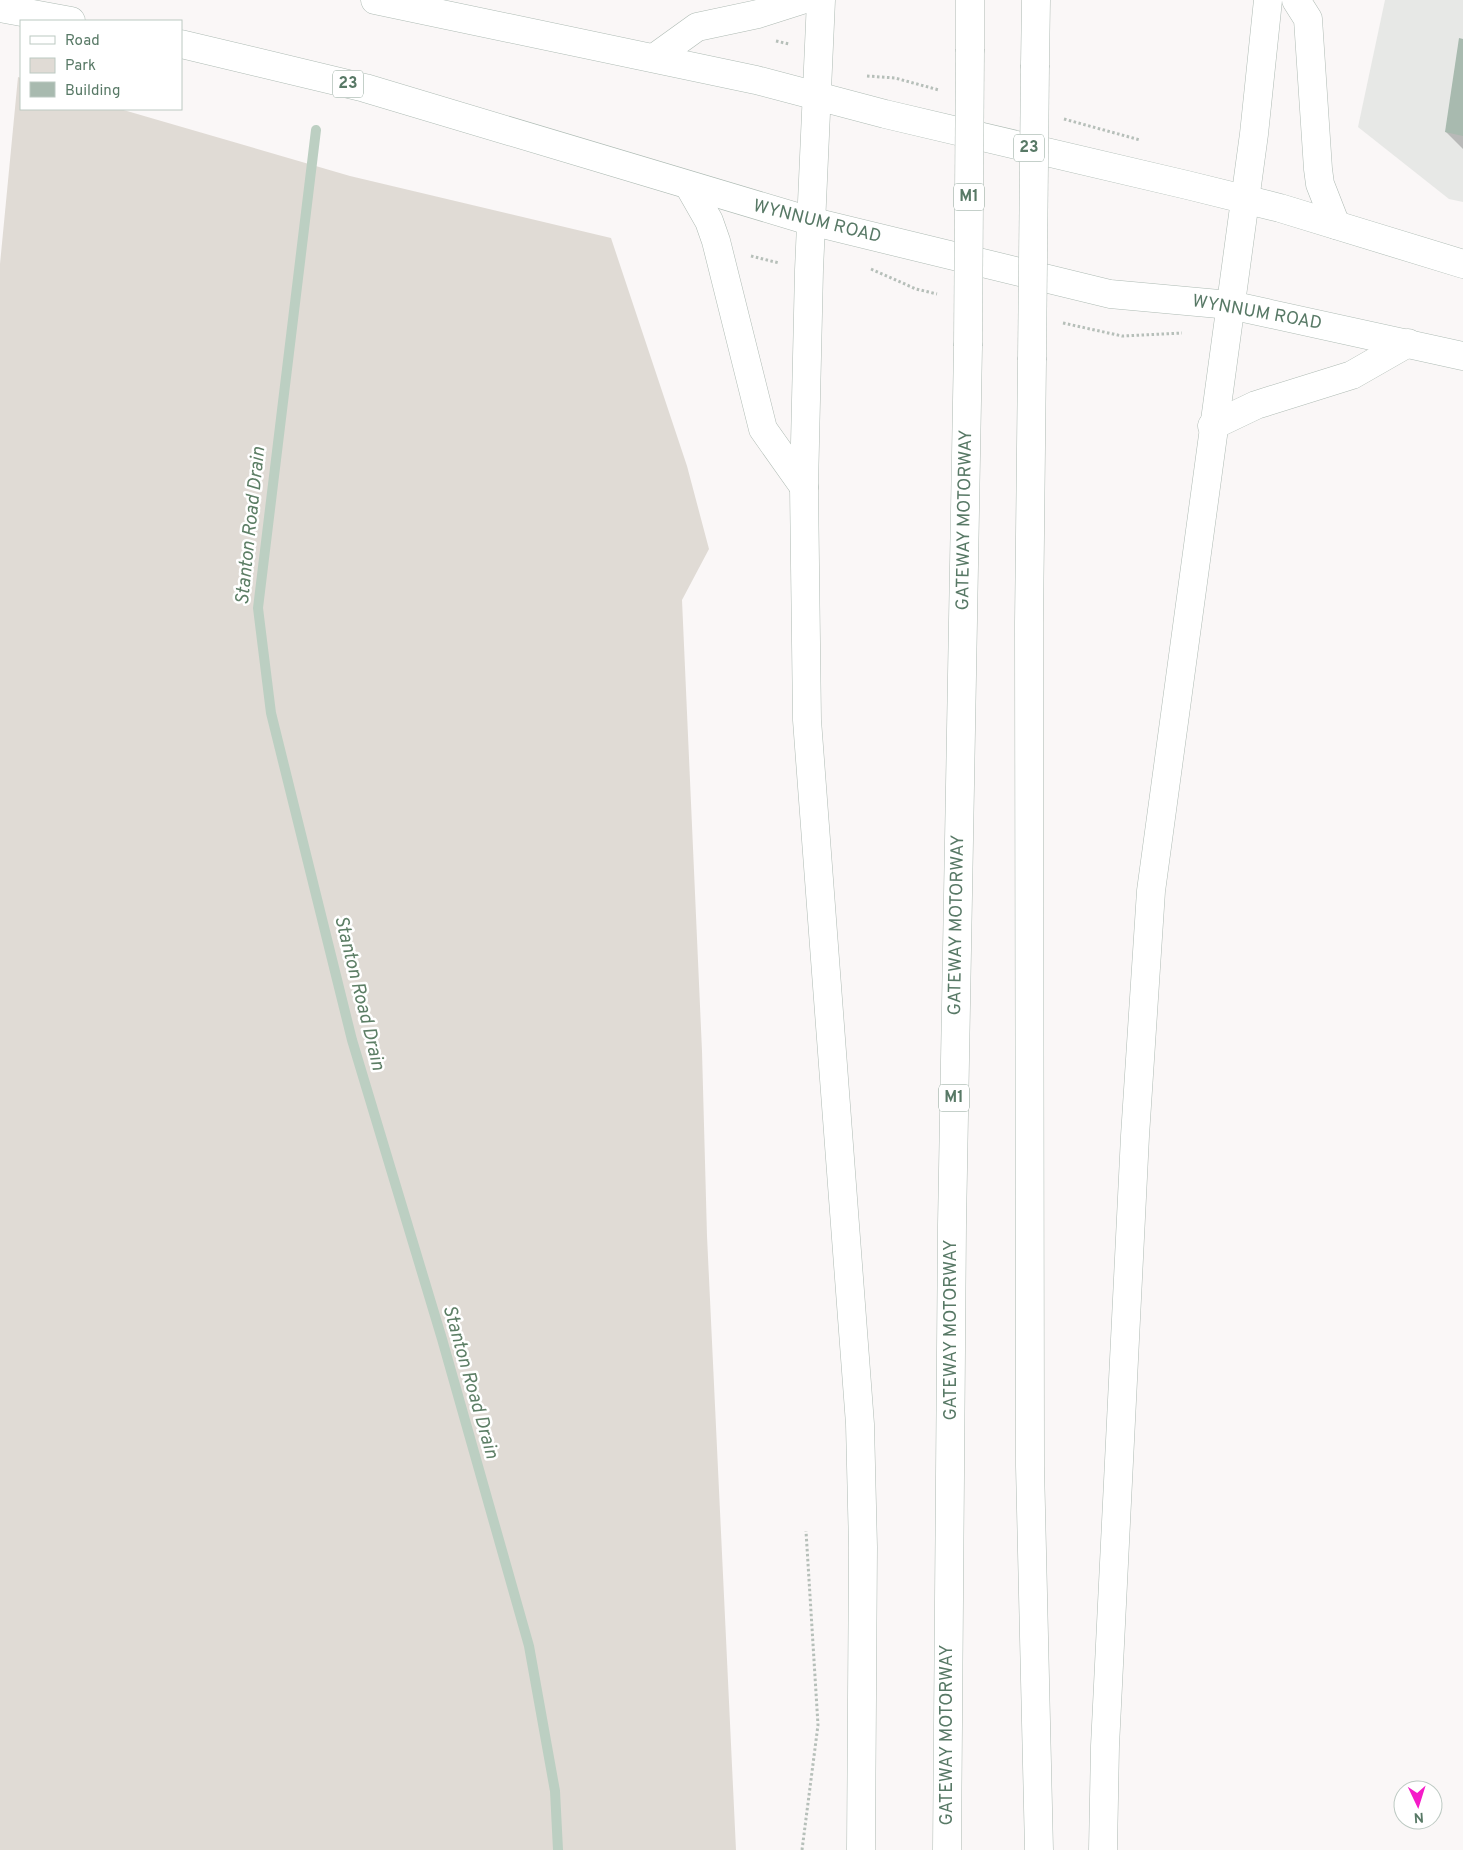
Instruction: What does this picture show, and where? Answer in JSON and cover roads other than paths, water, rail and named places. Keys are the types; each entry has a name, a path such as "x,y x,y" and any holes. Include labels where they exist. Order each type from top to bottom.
{"main road":[{"name":"23","path":"375,0 654,58 1243,199 1463,264"},
{"path":"654,58 697,27 758,14 802,0"},
{"path":"821,0 810,222 804,487 807,720 860,1424 862,1546 861,1850"},
{"name":"GATEWAY MOTORWAY","path":"947,1850 952,1215 968,346 970,0"},
{"path":"1036,0 1029,623 1030,1466 1039,1850"},
{"path":"1103,1850 1105,1746 1133,1175 1150,910 1212,426 1256,116 1268,0"},
{"path":"1296,0 1308,19 1320,184 1336,225"},
{"path":"0,8 66,20"},
{"name":"WYNNUM ROAD","path":"182,44 365,88 810,222 1110,294 1230,305 1463,356"},
{"path":"689,186 709,221 716,241 763,429 804,487"},
{"path":"1212,426 1256,405 1352,375 1408,343"}],"waterway":[{"name":"Stanton Road Drain","path":"316,130 258,608 271,713 352,1040 442,1339 529,1646 555,1791 558,1850"}]}
